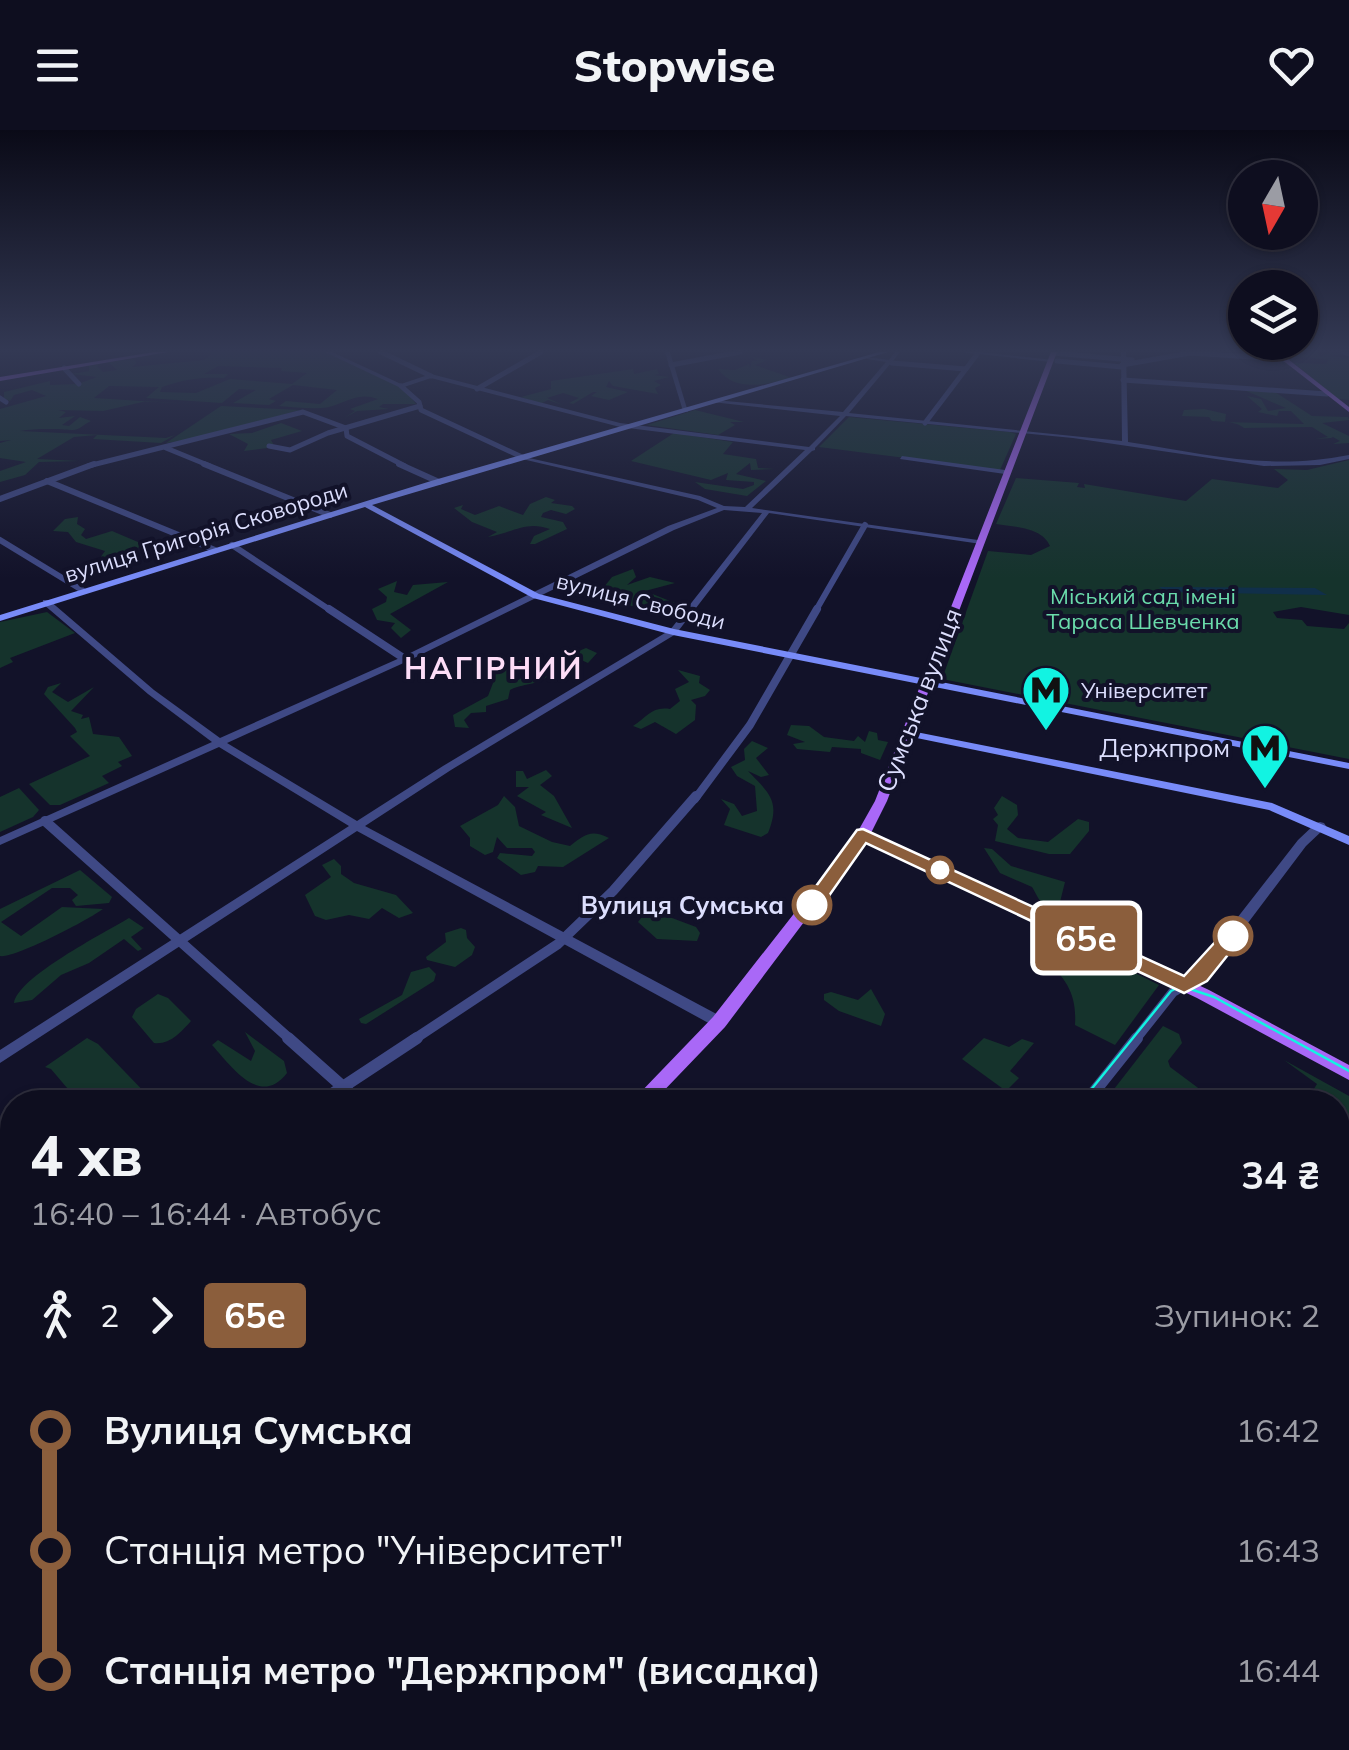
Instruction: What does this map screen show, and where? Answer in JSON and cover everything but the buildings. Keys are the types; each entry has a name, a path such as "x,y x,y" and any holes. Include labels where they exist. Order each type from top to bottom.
{"main road":[{"name":"вулиця Григорія Сковороди","path":"0,618 232,544 627,428"},
{"name":"Сумська вулиця","path":"662,1090 788,937 863,834 881,801 1022,428"},
{"name":"вулиця Свободи","path":"365,504 536,596 673,632 792,657 1349,766"},
{"path":"906,734 1272,806 1349,841"},
{"path":"863,834 1184,985 1349,1073"}],"street":[{"path":"0,499 96,464 245,428"},
{"path":"269,446 282,442 297,445 346,428 346,436 357,444 439,482"},
{"path":"462,428 522,457 700,498 723,508"},
{"path":"634,428 813,448"},
{"path":"748,508 833,428"},
{"path":"978,428 1125,443 1262,466 1306,466 1349,457"},
{"path":"1125,428 1125,443"},
{"path":"165,448 330,515"},
{"path":"902,458 1005,472"},
{"path":"48,480 215,550"},
{"path":"0,841 405,659 680,524 723,508 767,510 978,542"},
{"path":"0,1057 357,826 673,632 767,510"},
{"path":"339,1090 565,938 681,817 750,725 864,526"},
{"path":"0,540 77,592 57,611 23,610"},
{"path":"232,544 405,659"},
{"path":"46,602 160,699 218,742 357,826 719,1022"},
{"path":"45,820 347,1090"},
{"path":"1095,1090 1173,992 1200,976 1302,843 1320,826"}],"green space":[{"path":"0,428 80,428 20,431 166,438 175,435 161,443 93,439 97,435 74,437 37,459 79,461 39,462 25,475 0,482 0,471 26,462 0,458 0,443 11,440 0,441"},
{"path":"189,428 237,428 196,439 166,443"},
{"path":"268,428 302,431 271,440 275,447 244,451 248,444 229,434"},
{"path":"665,428 731,428 718,435"},
{"path":"838,428 963,428 1016,434 1000,470 819,447"},
{"path":"1313,428 1332,428 1349,436 1349,443 1333,444 1340,441 1333,437 1315,439 1328,437"},
{"path":"674,433 733,442 723,454 756,459 758,468 775,469 751,470 750,463 736,474 766,481 747,496 705,489 695,482 743,489 754,485 726,480 728,473 711,480 631,461"},
{"name":"Міський сад імені Тараса Шевченка","path":"1349,460 1349,615 1301,607 1273,612 1277,618 1302,620 1307,626 1344,629 1349,623 1349,759 942,679 988,551 1031,555 1050,546 1034,531 996,524 1016,478 1079,483 1077,487 1085,488 1084,484 1186,501 1212,479 1278,488 1288,480 1274,469 1307,470"},
{"path":"546,497 555,500 551,503 575,509 566,514 551,510 543,513 541,517 563,522 567,529 535,544 530,544 534,536 550,529 526,527 488,537 497,532 472,522 454,508 463,505 461,509 475,515 499,506 523,515 530,504"},
{"path":"78,517 77,524 85,529 81,535 86,539 112,531 145,545 104,560 100,558 105,551 76,542 68,532 53,531 65,519"},
{"path":"633,569 636,577 627,585 650,577 675,583 645,591 675,603 662,604 652,611 612,601 614,592 604,587 612,577"},
{"path":"397,581 394,592 407,595 413,585 448,582 390,614 411,630 401,638 391,628 395,623 377,620 372,609 386,602 387,597 378,589"},
{"path":"47,612 75,633 10,658 13,662 0,668 0,622"},
{"path":"586,648 597,653 588,663 579,659 577,665 554,672 526,665 514,668 509,676 518,680 533,672 549,675 510,690 508,699 486,706 486,712 471,713 464,720 469,728 455,727 453,715 488,696 493,683 484,678 485,674 524,659 549,666 576,659 574,653"},
{"path":"678,670 700,676 699,683 710,690 691,700 696,705 695,720 676,734 655,722 641,729 633,726 654,711 670,709 680,701 675,689 689,682"},
{"path":"61,683 52,692 68,702 94,687 71,711 83,715 81,719 89,717 93,734 119,737 132,756 102,776 109,783 60,805 50,805 29,784 90,756 70,736 77,732 75,728 44,694 48,687"},
{"path":"791,725 809,726 824,737 854,741 858,736 865,742 869,731 877,733 878,740 888,742 880,760 861,753 861,749 797,749 793,744 805,742 787,735"},
{"path":"752,741 768,748 756,758 769,775 761,777 748,771 773,805 768,833 761,837 724,825 730,809 721,799 734,804 742,816 757,811 755,786 737,776 731,767 745,760 744,749"},
{"path":"546,770 552,776 540,785 554,796 572,828 541,815 546,812 517,796 529,787 516,787 516,771 523,771 527,779"},
{"path":"19,788 39,810 33,817 0,832 0,797"},
{"path":"504,796 515,807 519,826 552,842 570,846 593,833 609,838 563,867 538,866 535,872 521,875 497,858 500,853 532,856 532,848 507,848 497,837 493,852 485,855 470,846 470,838 460,826 498,805"},
{"path":"1002,796 1017,805 1018,815 1007,829 1018,838 1048,842 1078,819 1089,822 1089,831 1070,854 1049,854 995,841 998,825 993,819 998,815 994,808"},
{"path":"984,848 992,849 1011,866 1065,882 1059,906 1045,906 1032,887 1000,873"},
{"path":"334,859 341,866 341,874 354,883 396,895 413,913 399,918 382,908 369,919 349,915 326,920 315,916 305,895 331,877 322,865"},
{"path":"80,870 112,897 109,903 76,906 72,900 78,895 70,888 52,888 1,922 21,936 62,907 103,909 35,945 0,956 0,909"},
{"path":"648,909 696,927 700,933 697,941 657,939 638,922"},
{"path":"129,918 144,928 131,937 142,949 138,951 124,939 89,963 61,975 32,1000 14,1003 19,992 46,969"},
{"path":"461,928 475,947 472,955 455,967 427,960 446,942 445,933"},
{"path":"1065,938 1159,985 1115,1045 1075,1025 1068,988 1044,959"},
{"path":"429,967 436,974 434,981 366,1024 361,1023 359,1019 402,995 411,972"},
{"path":"871,989 885,1014 881,1026 839,1011 824,1000 824,994 831,992 858,1000"},
{"path":"158,994 168,998 191,1021 170,1040 154,1043 132,1017 136,1009"},
{"path":"1163,1026 1179,1034 1182,1043 1168,1061 1170,1067 1201,1090 1113,1090"},
{"path":"245,1032 284,1061 287,1073 277,1083 257,1085 247,1080 212,1045 218,1040 251,1061 255,1051"},
{"path":"87,1038 98,1044 142,1090 69,1090 45,1067"},
{"path":"984,1038 1009,1047 1022,1039 1034,1043 1010,1071 1019,1078 1007,1090 962,1059"},
{"path":"1284,1060 1338,1090 1313,1090 1317,1084"}],"water":[{"path":"1159,587 1315,588 1327,595 1167,592"}],"tram line":[{"path":"1091,1090 1171,991 1181,986 1214,997 1349,1071"}],"bus line":[{"name":"65е","path":"812,905 863,834 1184,985 1200,976 1233,936"}],"place":[{"name":"Університет","path":"1046,732"},
{"name":"Держпром","path":"1265,790"},
{"name":"Вулиця Сумська","path":"812,905"}],"district":[{"name":"НАГІРНИЙ","path":"494,669"}]}
